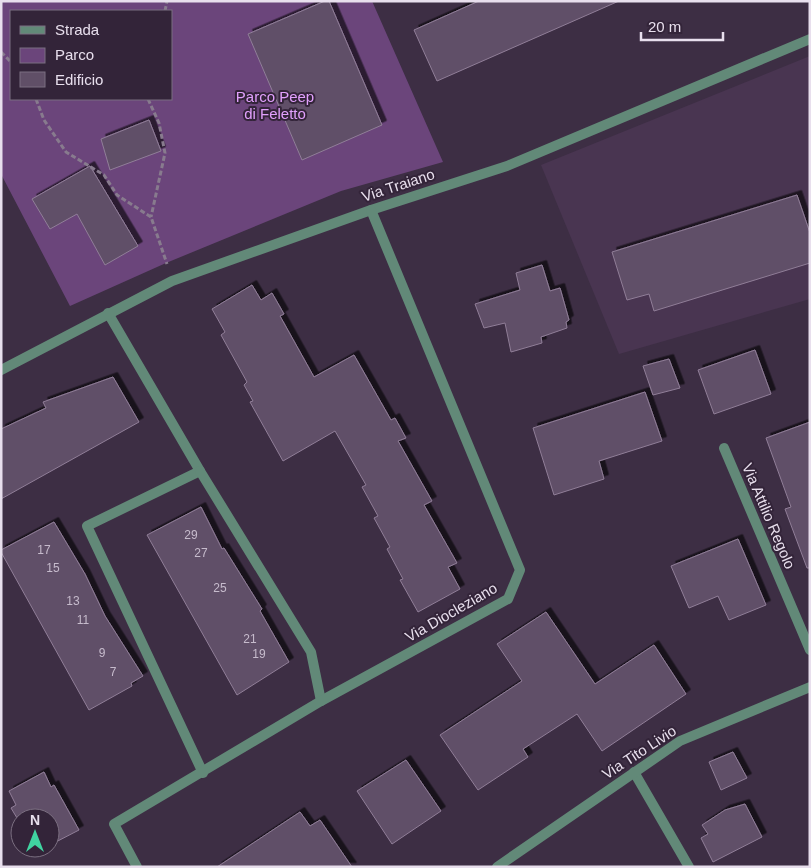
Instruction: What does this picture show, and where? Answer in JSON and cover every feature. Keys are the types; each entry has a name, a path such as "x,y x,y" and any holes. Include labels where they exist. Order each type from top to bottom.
{"street":[{"name":"Via Traiano","path":"1,370 172,281 371,210 507,166 810,39"},
{"name":"Via Diocleziano","path":"137,867 114,824 321,702 508,599 520,570 371,210"},
{"path":"108,313 200,471 311,652 321,702"},
{"name":"Via Attilio Regolo","path":"724,448 810,650"},
{"path":"200,471 86,526 203,773"},
{"name":"Via Tito Livio","path":"497,867 680,741 810,687"},
{"path":"634,772 690,867"}],"path":[{"path":"1,52 10,61"},
{"path":"36,100 44,120 66,152 104,176 117,195 151,217"},
{"path":"148,100 159,123 165,153 151,217 172,281"}],"shaded area":[{"path":"810,56 810,299 619,354 541,165"}],"green space":[{"name":"Parco Peep di Feletto","path":"1,1 372,1 443,162 341,191 166,263 70,306 1,174"}],"building":[{"path":"325,1 329,1 382,125 302,160 248,34"},
{"path":"479,1 619,1 437,81 414,30"},
{"path":"149,120 161,151 110,170 101,139"},
{"path":"90,166 138,246 105,265 77,214 50,229 32,199"},
{"path":"797,195 810,233 810,263 654,311 649,294 627,300 612,252"},
{"path":"542,265 550,291 560,288 569,320 566,322 567,328 541,337 542,343 511,352 505,323 484,328 475,304 520,290 516,273"},
{"path":"252,285 261,300 272,293 284,314 280,316 314,377 354,355 391,420 395,418 406,438 398,441 432,501 424,505 457,563 448,567 460,589 418,612 400,580 403,579 387,549 390,547 374,518 378,516 362,487 366,485 335,431 283,461 250,402 253,401 244,385 247,382 221,335 225,332 212,309"},
{"path":"755,350 771,394 714,414 698,370"},
{"path":"669,359 680,388 653,395 643,366"},
{"path":"113,377 139,422 1,499 1,429 46,408 43,402"},
{"path":"645,392 662,441 599,461 604,479 554,495 533,428"},
{"path":"810,422 810,568 807,568 785,509 791,507 766,438"},
{"path":"201,507 222,549 224,548 262,609 260,611 289,662 237,695 147,535"},
{"path":"54,522 85,574 105,616 143,676 131,683 132,686 89,710 1,552 1,550"},
{"path":"738,539 766,605 729,620 718,596 689,608 671,566"},
{"path":"546,612 595,684 654,645 686,694 602,751 577,714 523,749 528,757 478,790 440,735 522,681 497,644"},
{"path":"733,752 747,778 721,790 709,762"},
{"path":"406,760 441,811 392,844 357,791"},
{"path":"44,772 51,787 54,785 79,830 60,840 60,808 11,808 16,805 9,791"},
{"path":"745,804 762,837 713,862 701,838 708,834 702,825 725,810"},
{"path":"300,812 310,826 320,820 352,867 217,867"}]}
